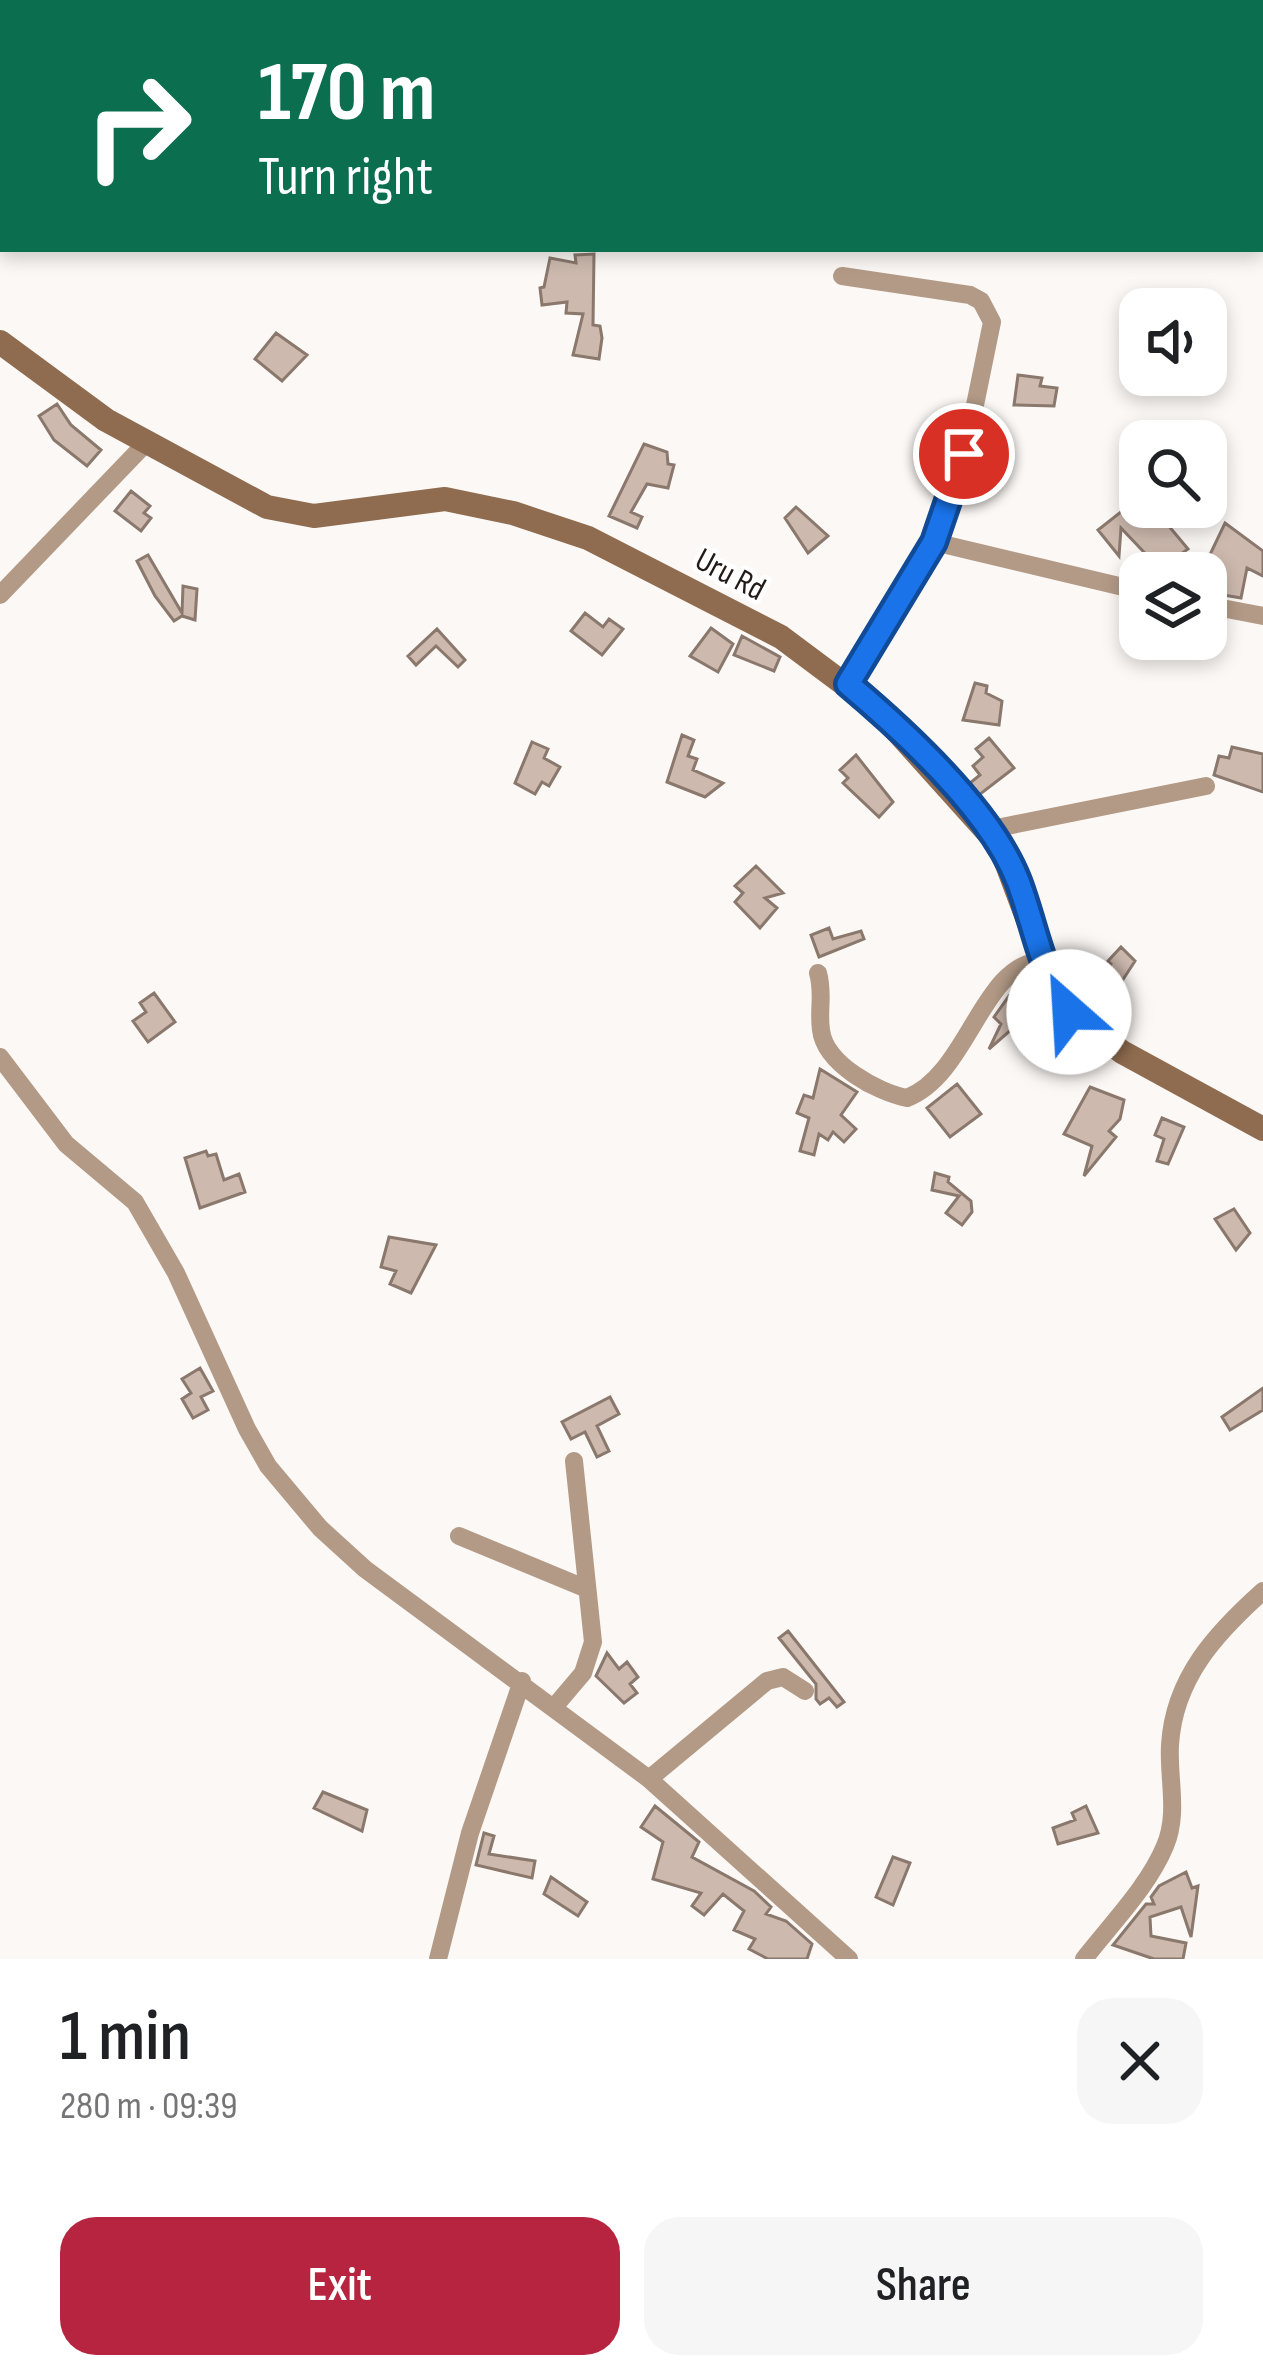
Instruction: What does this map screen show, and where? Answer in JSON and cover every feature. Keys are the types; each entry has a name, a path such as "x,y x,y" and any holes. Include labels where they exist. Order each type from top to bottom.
{"street":[{"path":"842,276 970,295 981,301 992,322 964,454 934,542 848,684"},
{"name":"Uru Rd","path":"0,342 106,420 267,507 314,516 445,500 513,513 588,538 761,626 848,684 925,758 987,830 1017,880 1059,998 1082,1024 1163,1076 1263,1129"},
{"path":"0,595 146,443"},
{"path":"934,542 1119,586"},
{"path":"1227,609 1263,616"},
{"path":"987,830 1206,786"},
{"path":"818,974 824,994 821,1031 827,1046 877,1087 907,1098 944,1073 1008,974 1028,961 1043,961"},
{"path":"0,1057 66,1144 135,1202 176,1273 247,1429 295,1501 364,1569 556,1706 649,1779 849,1959"},
{"path":"556,1706 588,1660 594,1623 574,1460"},
{"path":"459,1536 587,1589"},
{"path":"1084,1959 1166,1846 1173,1818 1170,1745 1188,1676 1228,1622 1263,1591"},
{"path":"649,1779 767,1681 783,1677 805,1691"},
{"path":"438,1959 470,1833 522,1681"}],"building":[{"path":"594,254 593,325 600,326 599,359 573,355 583,314 566,313 567,302 542,305 540,288 550,258 576,263 575,255"},
{"path":"276,333 307,355 282,381 255,359"},
{"path":"1018,375 1042,378 1040,386 1057,388 1054,406 1014,405"},
{"path":"57,404 71,425 101,450 87,466 54,440 39,416"},
{"path":"644,444 667,452 668,464 674,465 668,488 647,484 631,512 642,517 637,528 609,516"},
{"path":"131,491 150,506 144,513 151,518 141,531 115,511"},
{"path":"796,507 828,536 808,553 785,518"},
{"path":"1119,513 1119,556 1098,530"},
{"path":"1227,524 1263,551 1263,576 1247,568 1241,598 1227,596 1227,552 1211,552"},
{"path":"1121,528 1170,528 1188,549 1184,552 1144,552"},
{"path":"148,555 182,613 183,586 197,589 195,620 182,616 174,621 155,596 137,561"},
{"path":"585,613 603,627 609,619 623,629 602,655 571,631"},
{"path":"711,628 733,644 718,672 690,656"},
{"path":"437,629 465,660 458,667 436,646 416,665 408,656"},
{"path":"742,636 780,657 774,671 734,655"},
{"path":"975,683 987,686 986,693 1002,701 999,725 963,720"},
{"path":"682,735 694,740 688,756 697,759 693,770 723,783 705,797 667,782"},
{"path":"989,738 1014,768 979,795 970,783 980,775 973,766 983,757 976,749"},
{"path":"532,742 548,749 544,758 560,767 549,786 542,782 535,794 515,783"},
{"path":"1232,747 1263,754 1263,792 1214,775 1219,756 1229,758"},
{"path":"856,755 893,802 879,817 843,783 848,778 840,770"},
{"path":"756,866 783,893 765,898 777,908 760,928 735,902 743,893 735,886"},
{"path":"829,928 833,939 861,931 864,939 819,957 811,935"},
{"path":"1121,947 1135,961 1113,995 1098,985 1111,964 1108,961"},
{"path":"154,993 175,1022 148,1042 133,1021 146,1012 140,1003"},
{"path":"1009,996 1027,1016 989,1049 1001,1024 994,1017"},
{"path":"820,1069 857,1092 841,1115 856,1129 844,1142 833,1132 828,1140 819,1134 814,1155 800,1151 809,1118 797,1113 804,1095 813,1098"},
{"path":"957,1084 981,1114 950,1137 927,1108"},
{"path":"1090,1087 1124,1100 1120,1119 1109,1131 1116,1137 1084,1176 1092,1146 1064,1134"},
{"path":"1162,1118 1184,1127 1168,1164 1157,1161 1164,1139 1155,1135"},
{"path":"206,1151 208,1156 216,1154 224,1180 239,1174 245,1192 200,1208 185,1158"},
{"path":"935,1173 949,1177 948,1182 971,1201 972,1212 962,1225 946,1213 959,1196 932,1190"},
{"path":"1234,1209 1250,1233 1236,1250 1215,1219"},
{"path":"389,1237 436,1245 411,1293 390,1284 396,1271 381,1267"},
{"path":"200,1368 213,1391 201,1397 208,1410 193,1418 182,1399 191,1393 182,1379"},
{"path":"1263,1388 1263,1410 1230,1430 1222,1417"},
{"path":"610,1397 619,1414 597,1426 609,1451 597,1457 585,1432 571,1439 562,1422"},
{"path":"788,1631 844,1702 837,1707 829,1698 820,1704 816,1699 816,1684 779,1638"},
{"path":"607,1653 619,1669 627,1662 638,1677 630,1684 637,1693 624,1703 596,1676"},
{"path":"323,1792 367,1810 362,1831 314,1808"},
{"path":"655,1806 699,1842 692,1857 754,1891 771,1907 766,1914 786,1921 812,1944 807,1959 768,1959 749,1949 755,1939 734,1930 744,1911 723,1894 704,1915 692,1906 701,1893 653,1879 663,1842 641,1827"},
{"path":"1086,1806 1098,1833 1058,1844 1053,1828 1075,1820 1072,1813"},
{"path":"484,1833 494,1836 489,1854 535,1861 532,1878 476,1865"},
{"path":"893,1857 910,1863 893,1905 876,1897"},
{"path":"1186,1872 1192,1888 1198,1886 1191,1937 1181,1907 1150,1917 1151,1936 1186,1943 1183,1959 1154,1959 1113,1945 1146,1904 1154,1904 1151,1897 1159,1886"},
{"path":"551,1877 587,1902 578,1916 544,1894"}],"route":[{"path":"964,454 934,542 848,684 955,790 1000,846 1017,880 1049,979 1069,1012"}]}
